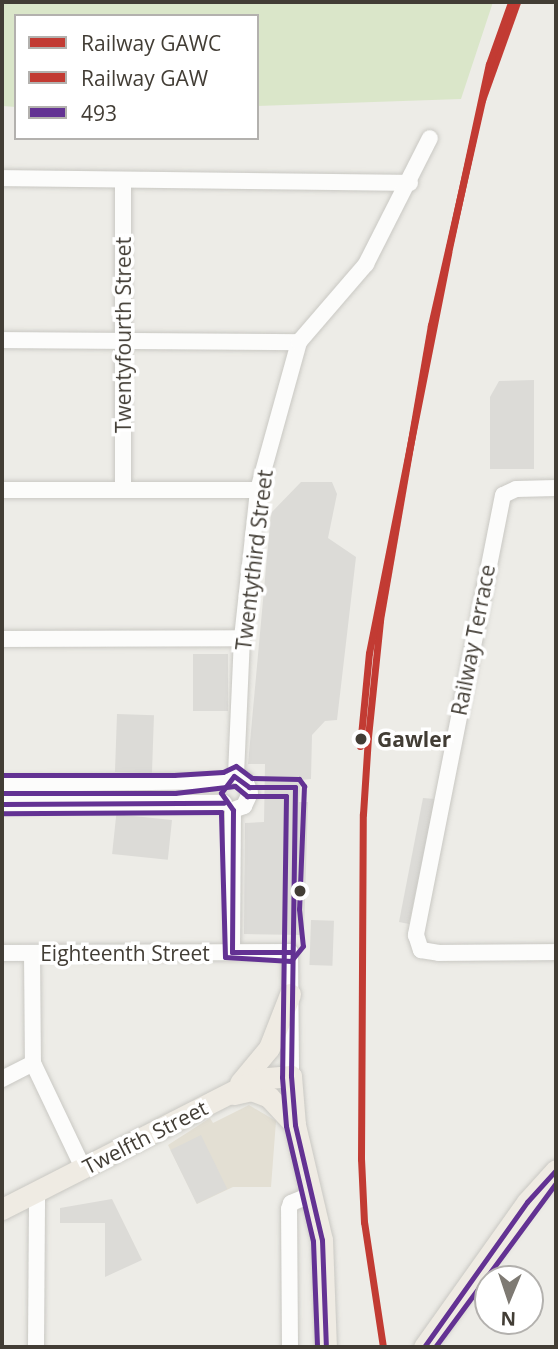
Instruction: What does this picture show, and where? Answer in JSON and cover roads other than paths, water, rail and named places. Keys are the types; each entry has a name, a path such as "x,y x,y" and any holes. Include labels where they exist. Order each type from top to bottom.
{"main road":[{"path":"228,1095 261,1062 278,1031 290,994"},
{"path":"290,1076 295,1125 322,1240 326,1347"},
{"name":"Twelfth Street","path":"2,1209 257,1079 290,1076"},
{"path":"228,1095 251,1090 269,1097 295,1125"},
{"path":"424,1347 527,1202 556,1170"}],"street":[{"name":"Twentythird Street","path":"231,778 242,638 258,490 299,342 366,264 410,183 430,138"},
{"path":"2,178 410,183"},
{"name":"Twentyfourth Street","path":"122,180 123,490"},
{"path":"2,340 299,342"},
{"name":"Railway Terrace","path":"556,488 516,489 503,495 416,935 421,950 556,952"},
{"path":"2,490 258,490"},
{"path":"2,639 242,638"},
{"path":"2,784 231,778 245,780 250,793 244,806 229,807 2,804"},
{"path":"231,778 221,793 229,807 232,952"},
{"name":"Eighteenth Street","path":"2,953 290,952 290,994"},
{"path":"32,953 33,1063 83,1168"},
{"path":"290,994 290,1076"},
{"path":"2,1079 33,1063"},
{"path":"36,1347 37,1191"},
{"path":"290,1347 289,1209 299,1198 313,1194"}],"rail line":[{"name":"GAWC","path":"383,1347 364,1222 361,1159 363,814 368,737 380,620 431,325 482,100 517,2"},
{"name":"GAW","path":"360,746 369,653 448,253 489,64 510,5"}],"place":[{"name":"Gawler","path":"361,739"}]}
